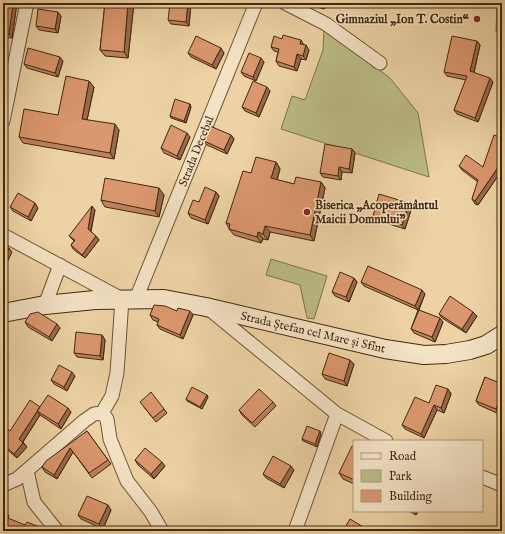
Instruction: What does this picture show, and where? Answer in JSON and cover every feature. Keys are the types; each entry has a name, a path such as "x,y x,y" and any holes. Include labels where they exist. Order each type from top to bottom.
{"street":[{"path":"3,121 27,3"},
{"name":"Strada Decebal","path":"129,299 256,3"},
{"path":"285,3 326,24 380,63"},
{"name":"Strada Ștefan cel Mare și Sfînt","path":"3,235 129,299"},
{"path":"46,305 60,265"},
{"path":"3,485 17,479 84,421 94,414 102,412 112,396 129,299"},
{"name":"Strada Ștefan cel Mare și Sfînt","path":"3,314 46,305 129,299 164,299 206,306 385,349 424,355 446,354 470,350 486,345 502,336"},
{"path":"206,306 337,414 384,440"},
{"path":"102,412 108,419 110,439 127,481 151,512 162,531"},
{"path":"295,531 337,414"},
{"path":"27,471 34,502 57,531"},
{"path":"483,478 502,485"}],"green space":[{"path":"497,3 502,3 502,32 496,32"},
{"path":"324,29 390,78 418,113 429,177 281,129 292,96 305,100 323,50"},
{"path":"271,259 327,276 314,319 307,318 300,285 266,275"}],"building":[{"path":"3,3 13,3 9,34 3,33"},
{"path":"105,3 128,3 124,52 100,50"},
{"path":"170,3 188,3 186,22 168,20"},
{"path":"38,9 58,12 55,29 36,26"},
{"path":"283,35 301,40 300,44 306,45 303,56 297,54 294,67 276,61 279,49 271,47 274,36 282,39"},
{"path":"196,36 221,48 212,65 188,53"},
{"path":"452,36 477,41 470,71 490,78 475,118 454,110 467,76 444,72"},
{"path":"28,48 60,57 55,73 24,64"},
{"path":"249,53 261,58 253,77 241,72"},
{"path":"66,76 89,81 82,119 115,124 110,153 19,137 24,109 58,115"},
{"path":"253,81 267,87 256,113 242,107"},
{"path":"175,99 190,104 184,121 170,116"},
{"path":"171,125 187,133 177,156 161,148"},
{"path":"210,126 231,135 224,150 204,141"},
{"path":"494,135 502,138 502,163 475,201 472,199 478,180 459,166 466,155 483,167"},
{"path":"325,144 352,149 349,169 339,167 338,176 320,173"},
{"path":"256,157 276,162 271,178 294,184 296,177 321,182 310,235 265,226 263,234 258,232 257,237 229,229 230,224 226,223 243,171 251,173"},
{"path":"105,178 159,188 155,211 101,200"},
{"path":"205,187 216,192 205,220 188,213 193,200 199,202"},
{"path":"18,193 35,203 28,217 10,207"},
{"path":"379,194 409,203 402,225 373,216"},
{"path":"92,206 88,229 96,236 82,255 71,245 75,240 69,236"},
{"path":"3,244 9,248 3,260"},
{"path":"368,266 422,290 415,306 361,282"},
{"path":"340,272 354,278 346,297 332,292"},
{"path":"450,296 473,312 462,329 439,314"},
{"path":"154,305 165,306 177,311 178,308 190,311 180,335 157,325 159,319 150,315"},
{"path":"419,310 440,318 432,337 411,329"},
{"path":"38,312 57,324 49,337 25,322 30,314"},
{"path":"76,332 102,335 100,356 74,353"},
{"path":"329,353 350,360 344,381 322,374"},
{"path":"59,365 72,372 64,387 51,380"},
{"path":"485,377 502,384 502,394 496,409 476,401"},
{"path":"436,385 448,389 441,408 434,405 421,434 402,425 415,397 429,403"},
{"path":"192,387 207,395 200,407 186,399"},
{"path":"259,389 273,402 252,423 239,410"},
{"path":"151,392 164,409 153,418 140,402"},
{"path":"48,395 68,408 58,424 37,411"},
{"path":"30,400 40,407 19,439 23,443 14,454 3,444 3,426 10,431"},
{"path":"307,426 320,431 315,444 302,439"},
{"path":"87,431 108,460 89,473 70,448 54,475 42,467 46,461"},
{"path":"352,446 353,446 353,480 339,473"},
{"path":"145,448 162,462 151,474 135,460"},
{"path":"273,456 291,466 280,484 263,474"},
{"path":"87,496 108,505 99,524 78,515"},
{"path":"3,516 25,525 27,522 44,529 43,531 3,531"},
{"path":"350,519 365,528 364,531 343,531"}],"place":[{"name":"Gimnaziul „Ion T. Costin“","path":"477,19"},
{"name":"Biserica „Acoperământul Maicii Domnului”","path":"307,212"}]}
